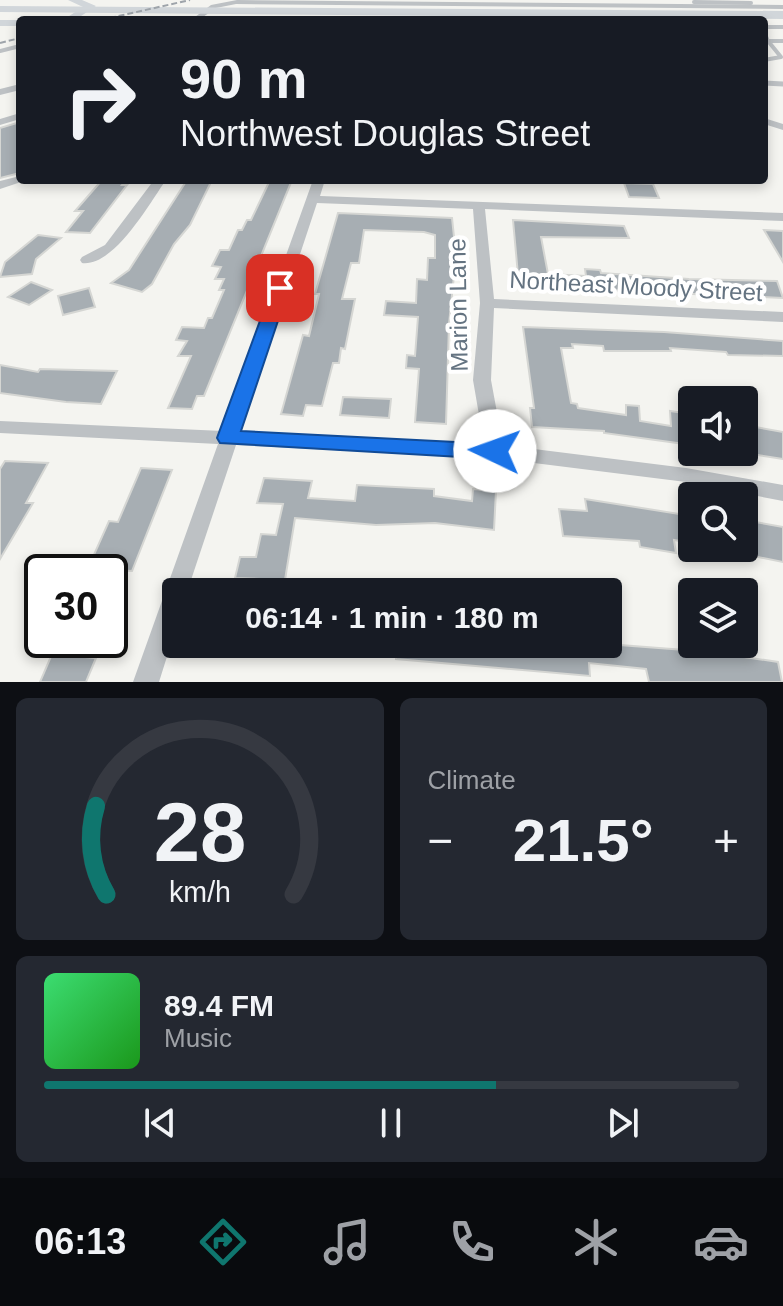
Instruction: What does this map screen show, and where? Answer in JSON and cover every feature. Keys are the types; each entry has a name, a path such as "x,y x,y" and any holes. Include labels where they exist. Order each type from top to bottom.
{"main road":[{"path":"73,0 91,6 75,16"},
{"path":"621,12 752,7"},
{"path":"0,11 229,12"},
{"path":"0,11 621,12 729,16"}],"street":[{"path":"200,16 212,6 242,1 560,3 621,12 635,3 783,7"},
{"path":"87,260 110,248 157,184"},
{"path":"181,578 318,184"},
{"path":"312,199 783,217"},
{"name":"Marion Lane","path":"479,206 487,303 482,380 495,451"},
{"name":"Northeast Moody Street","path":"487,303 783,317"},
{"path":"0,427 495,451 686,475 783,493"},
{"path":"146,682 162,634"}],"lane":[{"path":"693,1 705,7"},
{"path":"693,1 752,7"},
{"path":"768,38 781,57 768,59"}],"building":[{"path":"16,123 16,174 0,178 0,128"},
{"path":"99,184 127,185 90,233 66,232 83,211 75,211"},
{"path":"184,184 210,184 190,225 174,244 152,284 142,292 111,283 129,270"},
{"path":"268,184 290,184 204,396 197,396 192,409 168,408 191,356 178,356 187,341 176,340 182,327 204,328 208,318 212,318 224,290 219,290 224,279 215,279 221,267 212,266 220,250 229,250 238,230 242,230 247,220 251,220"},
{"path":"624,184 653,184 659,198 629,197"},
{"path":"338,213 452,218 456,256 449,324 446,424 415,422 419,369 406,368 407,355 415,356 418,317 384,315 386,301 416,303 417,279 427,280 428,258 435,258 435,235 424,232 364,230 359,263 351,263 342,299 355,299 345,349 341,348 339,363 333,363 322,406 306,405 303,416 281,414 303,335 309,336 319,294 315,294"},
{"path":"513,220 624,226 629,238 541,237 548,274 586,276 585,269 600,270 601,273 689,279 777,281 783,298 519,286"},
{"path":"764,230 783,231 783,262"},
{"path":"38,235 61,238 36,259 32,274 0,277 5,262"},
{"path":"31,282 52,290 29,305 8,297"},
{"path":"89,288 95,307 63,315 58,296"},
{"path":"523,327 664,332 783,341 783,356 728,355 726,352 670,348 671,351 604,351 603,346 572,344 573,348 561,348 571,403 577,404 578,408 626,415 626,405 639,406 640,421 671,426 670,411 678,412 678,443 604,431 532,427 530,408 534,408"},
{"path":"0,365 38,372 40,369 117,371 101,404 0,393"},
{"path":"343,397 391,399 389,418 340,415"},
{"path":"758,428 783,432 783,459 758,455"},
{"path":"5,461 48,463 26,503 33,503 0,559 0,469"},
{"path":"141,468 172,470 132,571 128,571 128,554 94,554 109,521 118,522"},
{"path":"264,478 312,481 308,498 355,501 357,485 434,489 434,496 472,501 473,489 496,491 494,530 435,523 376,525 295,518 285,578 235,578 240,557 256,557 261,534 276,535 283,504 257,503"},
{"path":"585,499 678,514 678,541 674,540 676,553 640,547 639,541 563,536 559,509 587,511"},
{"path":"758,523 783,527 783,562 758,557"},
{"path":"622,645 678,649 678,658 751,658 778,662 782,682 649,682 646,669 589,663 590,676 396,659 622,658"},
{"path":"50,658 96,658 86,682 40,682"}],"railway":[{"path":"119,16 190,0"},
{"path":"0,43 16,39"}],"route":[{"path":"280,288 228,438 495,451"}]}
